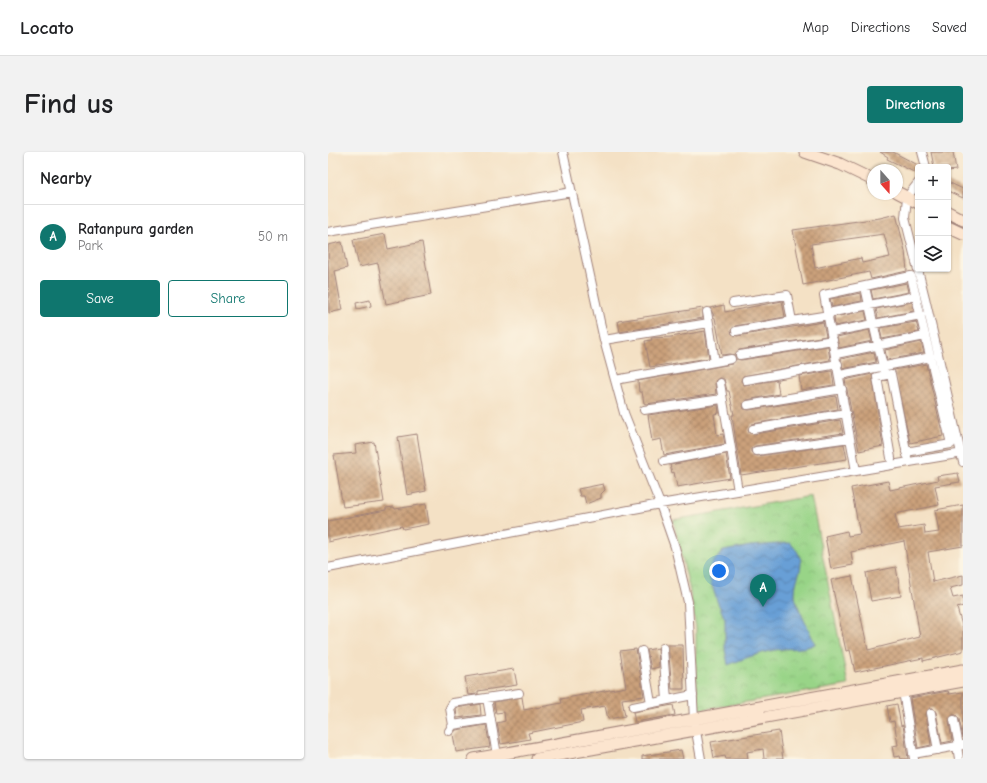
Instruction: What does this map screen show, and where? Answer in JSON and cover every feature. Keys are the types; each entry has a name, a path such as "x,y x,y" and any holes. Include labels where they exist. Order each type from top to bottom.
{"street":[{"path":"563,152 604,340 624,413 660,504 675,547 688,602 694,720 701,759"},
{"path":"805,152 840,164 867,177"},
{"path":"922,152 925,164"},
{"path":"903,193 915,185"},
{"path":"328,232 572,192"},
{"path":"903,195 915,201"},
{"path":"903,200 905,218 926,298 963,462"},
{"path":"951,214 963,220"},
{"path":"951,228 963,234"},
{"path":"856,471 833,336 824,295 911,276 951,444 906,452"},
{"path":"865,287 885,375"},
{"path":"733,303 787,295 792,321"},
{"path":"736,331 916,296"},
{"path":"707,312 715,362"},
{"path":"740,355 833,336 873,324 921,315"},
{"path":"604,340 709,323"},
{"path":"836,354 925,336"},
{"path":"840,375 931,358"},
{"path":"615,380 731,359"},
{"path":"746,380 838,364"},
{"path":"891,458 877,377 891,374 909,462"},
{"path":"720,383 738,491"},
{"path":"748,405 842,389"},
{"path":"644,410 722,399"},
{"path":"753,429 846,413"},
{"path":"756,451 850,438"},
{"path":"664,461 731,448"},
{"path":"328,568 660,504 962,453"},
{"path":"663,648 667,700"},
{"path":"642,651 651,703"},
{"path":"474,759 963,670"},
{"path":"537,759 963,681"},
{"path":"903,691 913,756 960,746"},
{"path":"491,719 451,728 451,705 457,702 519,693"},
{"path":"633,707 693,695"},
{"path":"487,698 497,755"},
{"path":"930,713 936,759"},
{"path":"954,720 960,746 959,759"}],"green space":[{"path":"811,496 848,685 699,710 696,679 696,628 689,587 673,520"}],"water":[{"path":"790,543 800,557 801,563 795,587 795,595 800,612 815,644 800,648 769,651 728,665 725,649 725,619 717,601 709,576 711,565 723,551 750,546"}],"building":[{"path":"880,152 893,152 916,164 915,173 903,167 903,164 897,164 887,159 888,157"},
{"path":"931,152 953,152 956,170 951,171 951,164 933,164"},
{"path":"951,183 963,189 963,198 951,192"},
{"path":"896,214 905,251 907,271 871,279 869,272 803,285 793,230 880,218","holes":["884,234 890,257 862,263 861,258 815,268 811,244"]},
{"path":"385,234 388,249 422,242 431,295 386,304 378,263 359,267 353,240"},
{"path":"342,242 347,268 335,271 342,310 329,313 328,245"},
{"path":"907,283 909,292 873,299 871,290"},
{"path":"861,293 862,301 832,307 830,299"},
{"path":"370,300 371,306 357,309 356,303"},
{"path":"782,301 785,317 735,326 731,330 732,334 737,336 823,322 826,336 739,350 735,355 722,355 715,318 710,308 724,305 725,312"},
{"path":"912,302 914,311 878,318 876,309"},
{"path":"703,308 703,318 620,332 618,321"},
{"path":"865,311 867,320 835,326 834,317"},
{"path":"916,322 919,332 882,339 880,328"},
{"path":"869,330 872,341 839,348 837,337"},
{"path":"705,331 709,358 650,367 645,341 652,340 651,338 671,337"},
{"path":"921,342 924,353 887,360 885,350"},
{"path":"828,346 830,360 743,376 741,381 744,385 777,380 779,394 747,400 743,406 744,409 749,410 836,396 838,409 752,424 748,430 749,433 754,434 840,420 843,433 755,446 751,449 751,452 757,456 844,444 847,459 741,475 732,415 734,415 729,391 727,391 724,379 719,378 715,381 716,394 646,404 644,403 642,392 639,392 638,381 732,364 736,359 741,360"},
{"path":"874,352 876,362 843,369 841,359"},
{"path":"926,364 943,436 910,443 894,370"},
{"path":"832,371 834,385 801,390 799,376"},
{"path":"872,374 883,446 859,451 845,380"},
{"path":"718,405 719,413 714,414 717,435 723,434 725,444 664,455 661,439 652,441 648,415"},
{"path":"417,434 426,491 407,495 398,437"},
{"path":"374,442 384,502 343,507 334,455 356,453 355,445"},
{"path":"726,454 730,478 677,487 674,472 672,473 670,465"},
{"path":"958,473 960,482 935,486 939,505 895,514 898,529 924,525 925,534 939,532 935,510 963,505 963,546 928,552 933,582 963,575 963,585 950,588 953,598 963,596 963,606 957,608 963,629 963,651 923,661 923,658 855,672 850,650 846,651 831,580 852,576 868,650 920,637 904,541 851,552 853,565 831,569 825,536 847,531 848,536 860,534 851,488 888,481 890,490 938,480 937,476"},
{"path":"603,484 605,490 601,494 601,498 586,504 584,496 580,496 578,489"},
{"path":"426,504 429,524 403,529 402,526 328,542 328,521 386,510 386,508 394,507 395,509"},
{"path":"896,567 901,596 871,601 866,573"},
{"path":"668,645 683,645 684,689 672,689"},
{"path":"658,648 659,667 651,669 647,650"},
{"path":"636,649 644,696 622,699 625,716 608,719 605,706 581,710 583,722 528,733 530,739 501,744 497,723 505,721 504,712 496,713 494,702 522,697 524,710 562,703 561,699 626,687 620,651"},
{"path":"514,669 517,685 478,691 478,694 468,695 465,677"},
{"path":"948,691 949,694 963,692 963,738 959,719 956,715 953,715 949,721 952,741 942,743 936,712 933,708 930,708 926,714 931,745 918,748 910,698"},
{"path":"480,704 481,715 457,718 456,708"},
{"path":"897,704 901,726 903,725 908,759 901,759 900,756 894,757 892,746 898,745 894,721 890,722 887,706"},
{"path":"673,705 675,715 635,722 633,712"},
{"path":"486,725 490,747 456,752 453,734 456,730"},
{"path":"779,731 783,759 764,759 763,749 747,752 748,759 726,759 725,756 714,758 711,742"},
{"path":"681,750 683,759 642,759 642,756"}],"place":[{"name":"Ratanpura garden","path":"763,607"}]}
